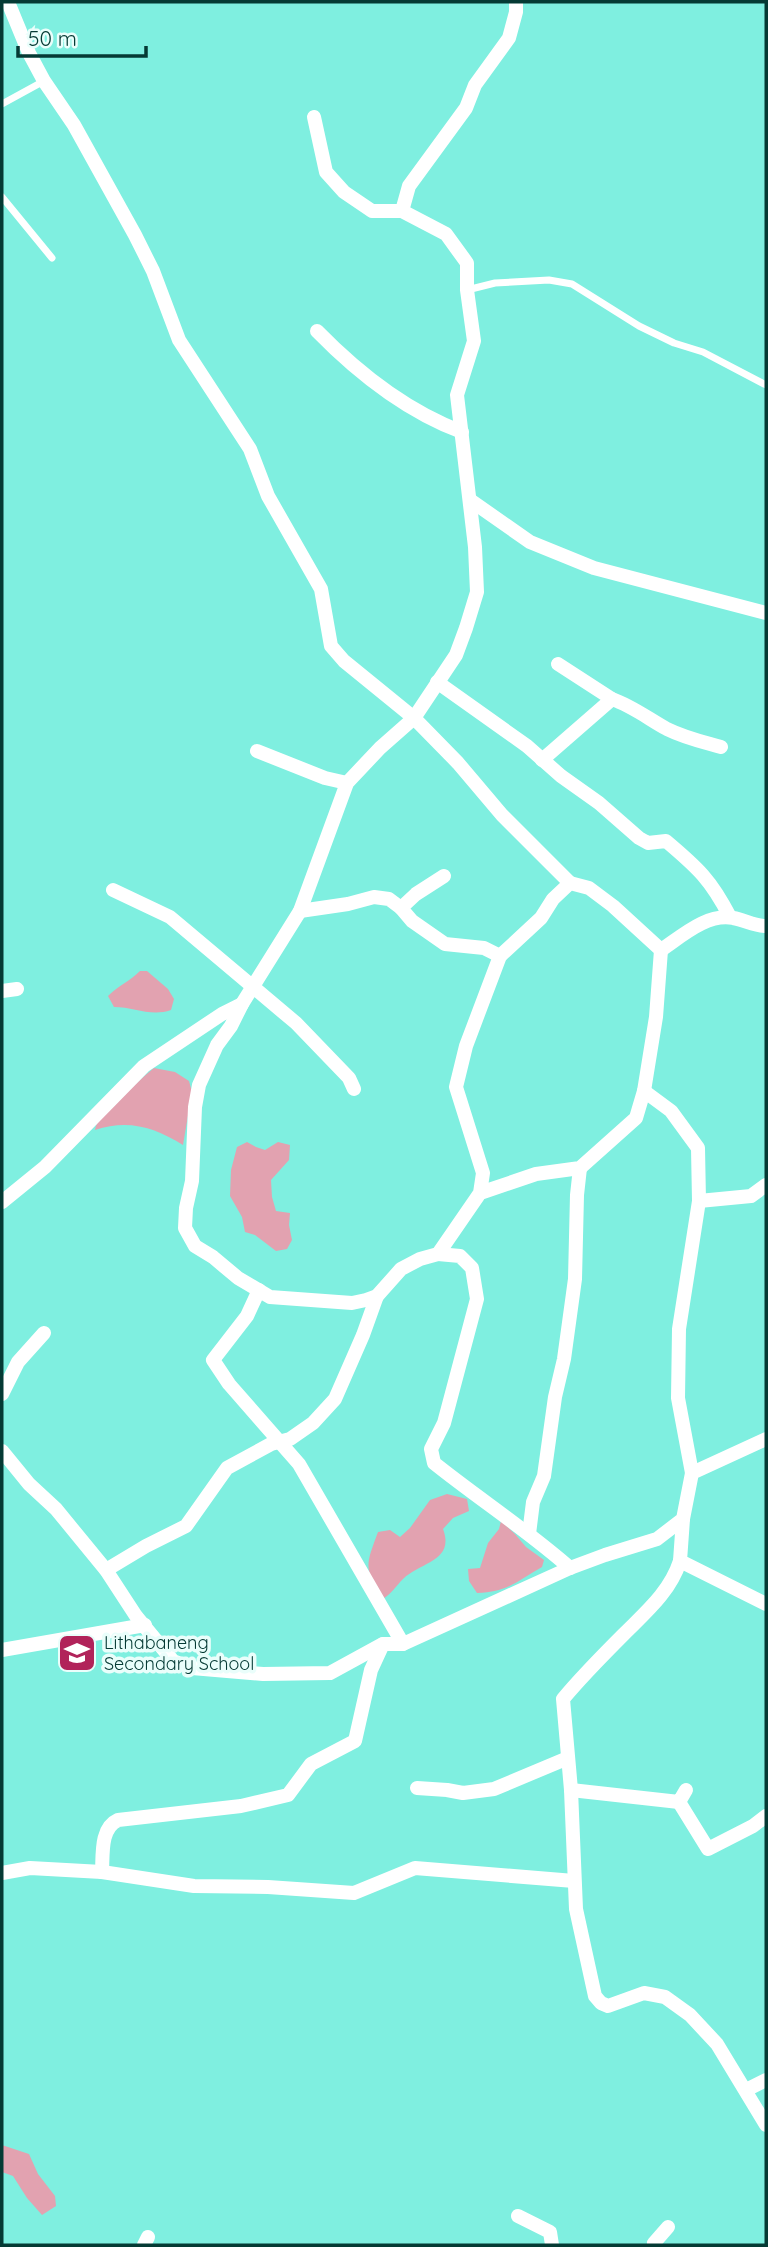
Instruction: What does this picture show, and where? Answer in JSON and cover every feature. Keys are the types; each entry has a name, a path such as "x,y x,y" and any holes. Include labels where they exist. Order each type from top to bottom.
{"street":[{"path":"8,2 44,81 74,125 135,235 153,271 179,340 250,449 268,496 321,589 331,646 344,661 414,718 511,824 570,883 589,888 662,950"},
{"path":"402,211 409,186 466,108 475,85 509,37 516,2"},
{"path":"314,117 326,172 344,192 372,211 402,211 446,234 467,263 467,290 474,341 457,395 470,500 477,592 456,655 414,718 380,748 347,783 300,911 242,1004 232,1026 217,1045 199,1086 195,1107 192,1181 185,1228 195,1246 238,1278 270,1297 352,1303 377,1296"},
{"path":"317,331 341,356 410,408 434,422 462,432"},
{"path":"470,500 530,542 594,568 766,613"},
{"path":"558,664 612,699 669,730 721,747"},
{"path":"437,682 527,746 639,838 648,843 666,841 699,869 716,891 730,917"},
{"path":"542,760 612,699"},
{"path":"257,751 314,774 347,783"},
{"path":"401,908 416,894 444,876"},
{"path":"438,1254 480,1193 483,1173 456,1087 466,1046 500,956 541,918 553,899 570,883"},
{"path":"113,890 170,917 296,1023 349,1078 354,1088"},
{"path":"300,911 374,897 389,899 412,921 445,944 484,948 500,956"},
{"path":"662,950 708,920 730,917 766,926"},
{"path":"480,1193 536,1174 580,1168 636,1118 644,1091 656,1017 662,950"},
{"path":"2,1202 45,1167 144,1066 222,1014 242,1004"},
{"path":"644,1091 671,1111 698,1148 699,1201 679,1343 678,1398 692,1473 683,1519 680,1561 674,1579 656,1602 582,1676 563,1699 571,1790 574,1881 583,1947 591,1969 595,1996 608,2006 644,1993 664,1997 690,2015 717,2043 766,2125"},
{"path":"529,1534 533,1502 544,1476 555,1397 564,1359 575,1279 580,1168"},
{"path":"699,1201 751,1196 766,1185"},
{"path":"106,1570 187,1526 227,1468 271,1444 290,1439 313,1423 335,1399 377,1296 401,1269 420,1259 438,1254 460,1256 472,1268 477,1299 444,1423 431,1448 434,1463 570,1568"},
{"path":"259,1290 247,1316 213,1360 229,1384 299,1464 403,1644"},
{"path":"2,1394 18,1363 44,1333"},
{"path":"692,1473 766,1439"},
{"path":"2,1451 29,1484 56,1509 106,1570 136,1616 173,1661 192,1668 263,1674 330,1673 383,1644 403,1644 570,1568 657,1539 683,1519"},
{"path":"680,1561 766,1604"},
{"path":"2,1650 145,1625"},
{"path":"102,1872 106,1829 112,1823 118,1820 241,1806 288,1795 311,1765 355,1741 370,1671 383,1644"},
{"path":"417,1788 463,1793 495,1789 568,1758"},
{"path":"571,1790 682,1796 708,1849 753,1826 766,1816"},
{"path":"2,1873 30,1868 102,1872 194,1885 354,1893 415,1868 574,1881"},
{"path":"746,2090 766,2080"},
{"path":"518,2216 550,2232 552,2245"},
{"path":"655,2245 668,2227"}],"lane":[{"path":"2,104 44,81"},
{"path":"2,197 52,258"},
{"path":"467,290 495,283 549,280 572,284 639,326 674,343 702,352 766,385"}],"shaded area":[{"path":"140,971 147,971 168,989 174,999 171,1010 149,1012 114,1007 108,996"},
{"path":"154,1068 175,1072 189,1081 192,1092 183,1145 151,1129 130,1125 95,1130 101,1117"},
{"path":"247,1142 265,1150 278,1142 290,1145 289,1160 271,1180 276,1211 290,1213 292,1240 287,1249 276,1251 255,1235 245,1232 242,1217 230,1196 231,1170 237,1147"},
{"path":"447,1494 467,1499 469,1511 453,1518 443,1529 445,1540 440,1554 410,1573 383,1599 368,1567 378,1532 390,1530 400,1537 430,1500"},
{"path":"501,1521 526,1547 544,1560 542,1567 505,1588 477,1593 469,1581 468,1569 480,1568 488,1543 499,1529"},
{"path":"2,2145 29,2154 38,2174 55,2196 56,2206 42,2215 13,2176 2,2172"}],"place":[{"name":"Lithabaneng Secondary School","path":"77,1653"}]}
